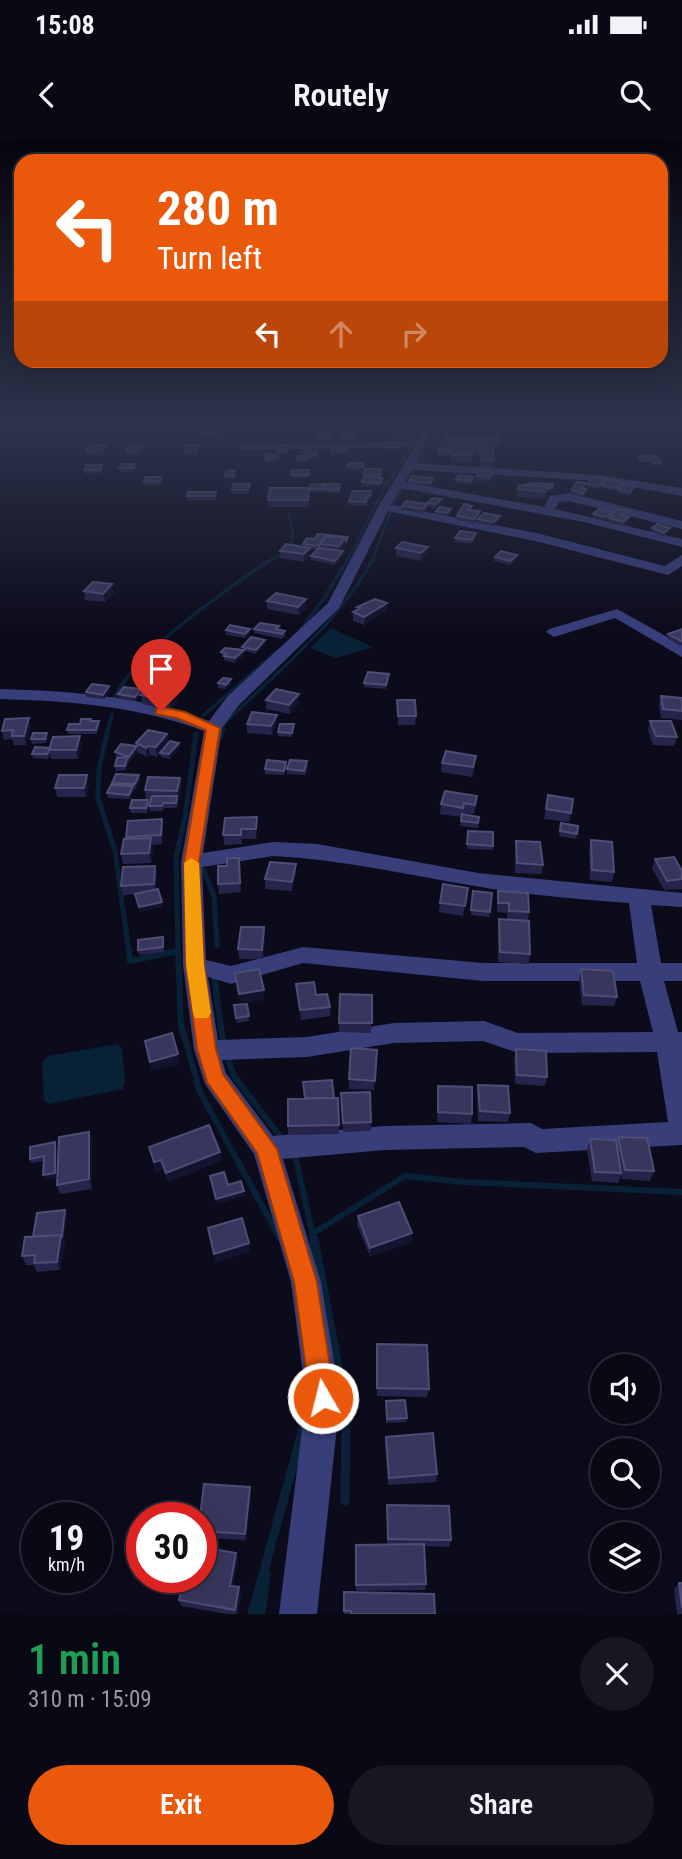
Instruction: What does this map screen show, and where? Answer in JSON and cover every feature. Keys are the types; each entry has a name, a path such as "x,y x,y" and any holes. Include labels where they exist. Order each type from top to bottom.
{"street":[{"path":"298,1614 323,1398 306,1282 266,1149 214,1077 206,1049 195,965 191,862 213,728 233,701 334,605 391,495"},
{"path":"511,495 548,511 682,543"},
{"path":"548,511 554,499 569,497 682,525"},
{"path":"384,508 536,537 668,571 682,559"},
{"path":"554,632 617,613 682,652"},
{"path":"0,694 121,704 180,715 213,728"},
{"path":"191,862 273,849 317,851 478,880 682,900"},
{"path":"639,896 649,950 649,971 674,1043 682,1125"},
{"path":"195,965 231,975 303,955 483,972 682,972"},
{"path":"206,1049 307,1047 394,1033 471,1031 484,1031 518,1043 674,1043"},
{"path":"266,1149 384,1138 531,1135 536,1141 682,1133"}],"water":[{"path":"331,628 373,647 336,658 310,648"},
{"path":"117,1044 122,1049 125,1080 123,1089 49,1104 44,1100 42,1063 48,1056"}],"building":[{"path":"187,495 215,495 215,496"},
{"path":"269,495 308,495 308,500 268,500"},
{"path":"351,495 370,495 367,496 366,502 349,501"},
{"path":"433,498 442,499 436,504 427,503"},
{"path":"406,501 427,504 423,509 402,506"},
{"path":"464,504 472,506 468,510 480,511 474,519 457,516"},
{"path":"440,507 451,509 447,513 436,511"},
{"path":"599,509 612,512 606,517 593,514"},
{"path":"617,509 626,511 621,515 629,517 623,522 609,518"},
{"path":"484,513 500,516 494,522 478,519"},
{"path":"657,524 670,528 664,533 652,528"},
{"path":"460,531 476,533 472,540 455,538"},
{"path":"318,534 348,537 346,541 345,538 326,536 319,546 303,544 307,538 314,539"},
{"path":"326,536 345,538 339,546 320,544"},
{"path":"402,542 428,547 421,553 396,548"},
{"path":"286,544 310,548 304,554 280,551"},
{"path":"319,548 343,551 335,561 311,556"},
{"path":"501,551 517,555 511,561 495,557"},
{"path":"93,582 112,584 103,594 84,591"},
{"path":"276,593 306,599 298,607 267,601"},
{"path":"375,599 387,603 364,617 353,612 360,608 357,607"},
{"path":"260,623 279,626 276,629 285,631 282,634 254,629"},
{"path":"230,625 250,629 245,634 226,630"},
{"path":"682,629 682,641 668,634"},
{"path":"251,637 265,640 256,650 242,647"},
{"path":"225,648 244,650 235,658 224,656 226,653 221,652"},
{"path":"368,672 389,674 386,685 364,683"},
{"path":"223,678 231,679 226,685 218,683"},
{"path":"92,684 109,686 103,695 86,692"},
{"path":"124,687 141,689 135,697 118,694"},
{"path":"149,687 177,692 169,701 140,695"},
{"path":"276,689 299,694 289,705 266,700"},
{"path":"661,696 682,698 682,711 663,709"},
{"path":"397,700 415,700 416,716 398,716"},
{"path":"252,712 277,715 271,726 247,724"},
{"path":"29,718 24,736 12,736 13,730 2,731 5,719"},
{"path":"81,719 99,721 96,730 67,730 69,724 80,724"},
{"path":"650,721 671,721 677,737 656,736"},
{"path":"280,724 294,724 292,733 278,732"},
{"path":"148,730 167,734 156,747 146,748 136,743"},
{"path":"33,733 47,733 45,739 31,739"},
{"path":"80,736 76,750 49,750 53,737"},
{"path":"170,741 179,743 169,754 160,753"},
{"path":"121,744 137,746 129,757 115,752"},
{"path":"35,747 50,748 47,754 32,754"},
{"path":"446,751 476,756 473,767 442,763"},
{"path":"127,757 125,766 115,766 117,758"},
{"path":"267,760 286,762 284,771 265,769"},
{"path":"290,760 307,761 304,771 287,769"},
{"path":"116,774 139,775 135,784 112,783"},
{"path":"59,775 87,775 84,788 55,788"},
{"path":"148,777 180,778 177,791 145,790"},
{"path":"111,785 133,786 129,795 107,793"},
{"path":"445,791 477,796 475,805 464,803 463,808 441,804"},
{"path":"548,795 573,799 571,813 546,809"},
{"path":"152,796 177,796 176,803 149,806"},
{"path":"132,800 148,800 146,808 130,808"},
{"path":"462,814 479,817 478,823 461,821"},
{"path":"257,817 256,829 241,829 241,835 223,835 225,818"},
{"path":"162,819 161,835 126,837 128,821"},
{"path":"561,823 578,826 577,834 560,831"},
{"path":"468,831 493,832 493,846 467,844"},
{"path":"151,838 149,853 121,854 124,839"},
{"path":"591,840 612,842 614,872 592,870"},
{"path":"516,841 540,842 543,865 517,863"},
{"path":"674,857 682,871 682,879 667,881 655,859"},
{"path":"227,858 239,858 240,883 218,884 218,866 227,866"},
{"path":"270,862 296,864 292,882 265,879"},
{"path":"155,866 154,884 121,886 123,867"},
{"path":"443,884 468,888 465,906 440,903"},
{"path":"158,889 162,902 139,907 135,894"},
{"path":"473,891 492,893 490,912 471,910"},
{"path":"498,891 528,893 529,912 509,911 509,903 498,903"},
{"path":"499,919 529,921 530,954 500,952"},
{"path":"241,927 264,927 262,950 238,949"},
{"path":"163,937 163,947 138,950 138,940"},
{"path":"259,969 264,990 239,994 235,973"},
{"path":"581,969 613,971 617,997 584,995"},
{"path":"314,982 316,995 327,994 330,1007 300,1010 296,984"},
{"path":"340,994 372,995 372,1023 339,1023"},
{"path":"247,1004 249,1016 236,1018 234,1005"},
{"path":"172,1033 178,1054 150,1062 145,1041"},
{"path":"351,1048 377,1050 375,1081 349,1079"},
{"path":"516,1049 546,1051 547,1077 517,1075"},
{"path":"332,1080 334,1098 305,1098 303,1082"},
{"path":"478,1085 508,1086 510,1113 480,1111"},
{"path":"438,1086 472,1087 472,1114 438,1112"},
{"path":"370,1092 371,1122 343,1123 341,1093"},
{"path":"338,1098 339,1125 288,1126 288,1099"},
{"path":"209,1125 220,1152 166,1173 161,1160 154,1162 149,1147"},
{"path":"89,1132 89,1179 57,1185 59,1137"},
{"path":"618,1137 647,1138 654,1171 625,1170"},
{"path":"590,1139 616,1140 621,1173 595,1172"},
{"path":"55,1142 55,1173 43,1175 44,1156 30,1159 30,1147"},
{"path":"224,1172 228,1185 241,1181 244,1191 216,1199 210,1176"},
{"path":"399,1202 412,1233 370,1248 358,1216"},
{"path":"65,1210 62,1236 33,1237 37,1213"},
{"path":"242,1218 249,1243 214,1254 208,1228"},
{"path":"61,1235 57,1262 34,1263 35,1255 22,1256 25,1237"},
{"path":"377,1344 427,1345 429,1389 377,1388"},
{"path":"405,1400 407,1418 387,1419 386,1401"},
{"path":"433,1433 437,1474 389,1478 386,1437"},
{"path":"204,1484 250,1487 245,1534 217,1532 217,1502 202,1502"},
{"path":"387,1505 449,1506 451,1540 388,1539"},
{"path":"424,1544 426,1584 356,1585 356,1545"},
{"path":"217,1550 236,1553 230,1586 239,1587 235,1610 179,1600 181,1593 217,1593"},
{"path":"679,1583 682,1583 682,1608"},
{"path":"344,1592 434,1594 435,1614 351,1614 351,1611 344,1611"}],"waterway":[{"path":"348,559 381,495"},
{"path":"393,507 399,495"},
{"path":"273,559 291,547 293,533 288,511"},
{"path":"373,558 391,511"},
{"path":"112,704 138,664 159,644 209,603 275,557"},
{"path":"300,630 325,597 349,557"},
{"path":"222,730 224,724 325,626 360,581 373,558"},
{"path":"204,715 277,651"},
{"path":"108,730 112,714"},
{"path":"108,729 99,768 98,798 115,851 129,953"},
{"path":"220,737 223,729"},
{"path":"178,953 176,857 185,817 196,734"},
{"path":"203,869 214,896 217,945"},
{"path":"129,951 130,961 177,951 169,953"},
{"path":"178,951 181,1025 200,1092 279,1237"},
{"path":"214,976 223,1041"},
{"path":"227,1055 234,1076 279,1135"},
{"path":"296,1160 312,1234"},
{"path":"312,1234 405,1176 464,1182 682,1192"},
{"path":"312,1234 314,1241"},
{"path":"314,1239 346,1409 345,1501"},
{"path":"305,1386 305,1411"},
{"path":"252,1614 304,1425"},
{"path":"261,1614 266,1575"}],"slow traffic":[{"path":"191,863 195,965 202,1013"}],"route":[{"path":"161,711 180,715 213,728 191,862 195,965 206,1049 214,1077 266,1149 306,1282 323,1398"}]}
